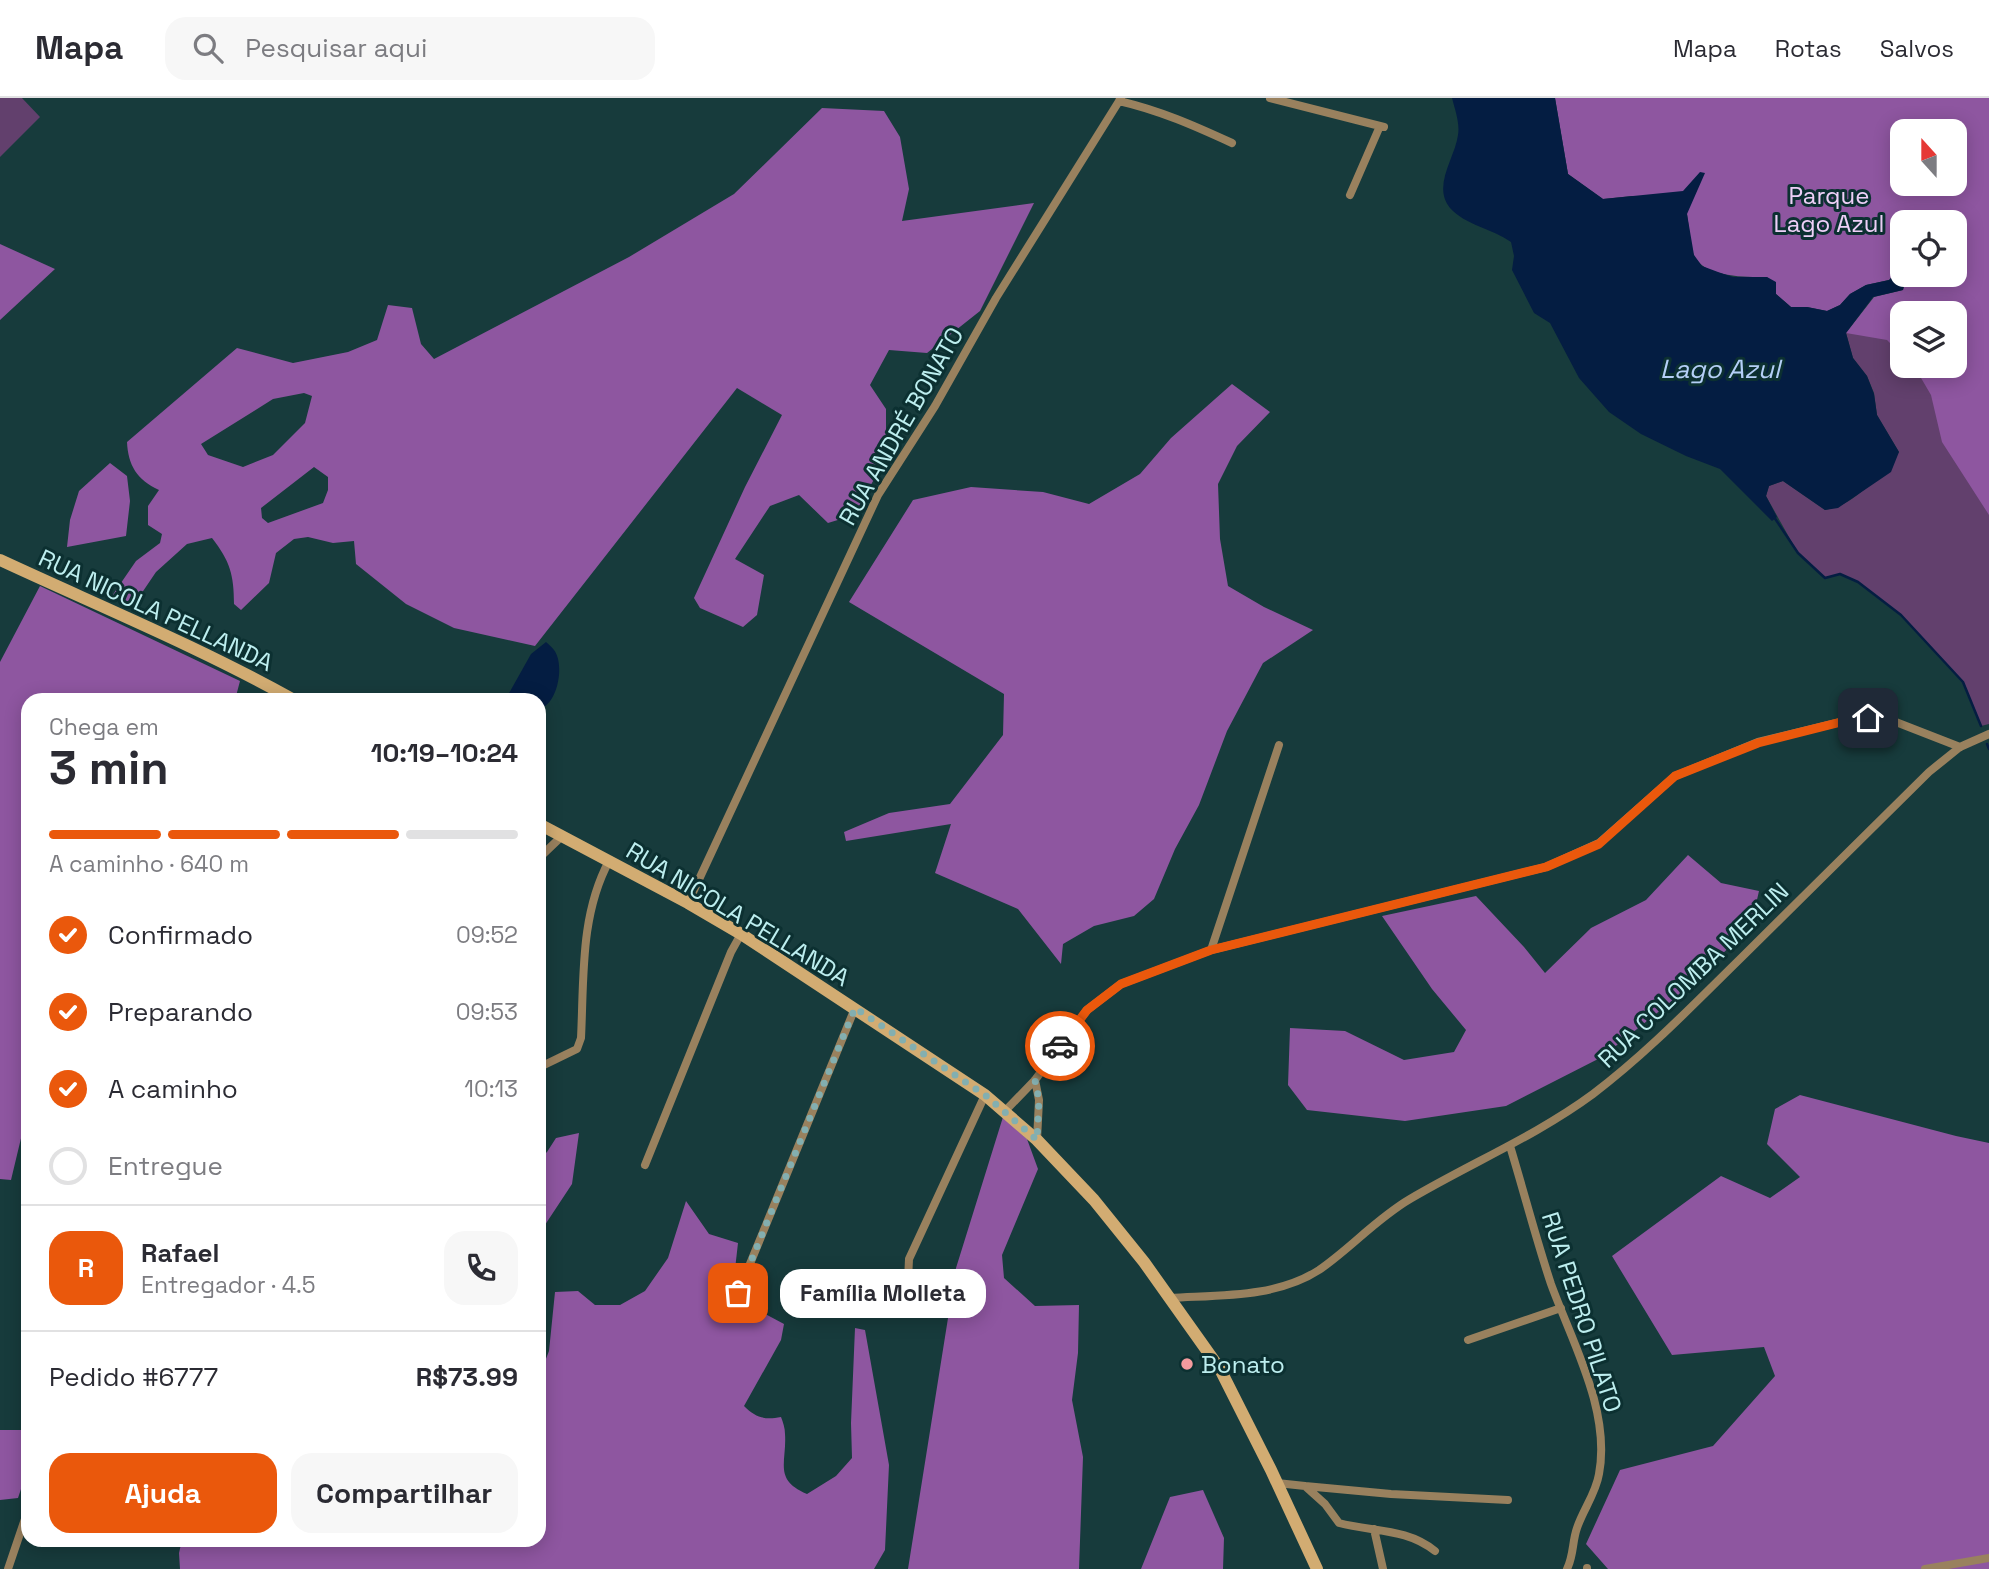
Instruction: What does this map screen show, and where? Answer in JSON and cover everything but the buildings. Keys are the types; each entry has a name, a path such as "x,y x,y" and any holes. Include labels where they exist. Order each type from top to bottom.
{"main road":[{"name":"RUA NICOLA PELLANDA","path":"0,560 145,625 281,693"},
{"name":"RUA NICOLA PELLANDA","path":"546,828 741,934 985,1095 1037,1140 1094,1200 1170,1298 1220,1369 1317,1569"}],"street":[{"path":"1270,98 1382,127 1350,195"},
{"path":"1120,100 1186,122 1233,143"},
{"name":"RUA ANDRÉ BONATO","path":"688,903 878,495 935,406 996,298 1120,100"},
{"path":"1005,1111 1035,1080 1087,1010 1121,984 1211,950 1546,867 1599,844 1675,776 1758,743 1853,719 1883,717 1960,747"},
{"name":"RUA COLOMBA MERLIN","path":"1170,1298 1251,1293 1295,1282 1319,1270 1380,1218 1402,1203 1510,1146 1591,1095 1657,1041 1928,772 1960,747 1989,733"},
{"path":"1211,950 1279,746"},
{"path":"546,851 562,836"},
{"path":"546,1064 577,1049 581,1038 585,949 591,906 599,880 609,861"},
{"path":"645,1165 731,952 741,934"},
{"path":"738,1293 855,1008"},
{"path":"1035,1080 1039,1100 1037,1140"},
{"path":"907,1303 909,1259 985,1095"},
{"name":"RUA PEDRO PILATO","path":"1510,1146 1552,1285 1587,1376 1598,1422 1600,1450 1597,1482 1578,1526 1573,1557 1567,1569"},
{"path":"1468,1340 1561,1308"},
{"path":"1277,1483 1391,1494 1508,1500"},
{"path":"1305,1486 1325,1504 1339,1523 1409,1535 1423,1541 1435,1551"},
{"path":"1374,1529 1383,1569"},
{"path":"8,1569 21,1531"},
{"path":"1925,1569 1989,1558"}],"shaded area":[{"path":"0,98 22,98 40,117 0,157"},
{"name":"Parque Lago Azul","path":"1989,98 1989,724 1981,726 1963,682 1901,615 1858,582 1840,574 1825,578 1798,553 1766,496 1769,486 1783,481 1825,510 1837,507 1867,487 1899,452 1877,415 1874,393 1867,376 1853,358 1846,333 1904,287 1967,287 1967,210 1890,210 1890,218 1732,167 1890,125 1890,196 1967,196 1967,119 1911,119"}],"green space":[{"path":"1555,98 1989,98 1989,515 1942,442 1931,395 1921,378 1967,378 1967,301 1890,301 1890,343 1887,340 1846,333 1874,297 1903,290 1904,287 1967,287 1967,210 1890,210 1890,279 1866,285 1850,294 1840,305 1827,311 1791,307 1776,294 1767,277 1725,274 1705,267 1693,253 1687,214 1632,196 1603,199 1568,174"},
{"path":"822,108 884,111 900,137 909,189 902,221 1034,203 980,311 927,353 889,350 870,385 886,409 886,458 854,515 828,523 799,495 770,506 735,559 764,575 757,615 743,627 700,608 694,598 745,487 782,415 737,388 535,646 454,628 406,604 356,564 354,541 333,543 308,537 294,539 276,553 269,583 241,610 234,604 232,576 227,561 212,538 187,544 156,572 133,606 112,596 136,561 160,543 162,534 148,525 148,506 159,490 145,482 135,471 129,458 127,442 237,348 293,363 348,352 377,340 388,305 412,308 421,344 434,359 629,257 734,194","holes":["304,393 312,396 305,423 273,455 243,467 208,455 201,444 273,399","314,467 328,477 328,490 323,503 268,523 262,518 261,508"]},
{"path":"0,244 55,269 0,320"},
{"path":"1232,384 1270,412 1237,446 1218,484 1220,539 1228,586 1264,607 1313,630 1263,663 1227,731 1199,805 1175,849 1154,899 1134,916 1094,926 1063,944 1061,964 1018,909 935,873 951,824 846,841 844,832 889,813 950,804 1003,735 1004,694 849,602 913,500 971,487 1043,492 1089,504 1140,474 1171,438"},
{"path":"110,463 127,476 130,501 126,536 67,547 70,520 79,491"},
{"path":"40,586 240,681 237,693 21,693 21,1138 11,1180 0,1179 0,662"},
{"path":"1688,855 1721,883 1759,891 1751,926 1682,993 1602,1057 1506,1106 1405,1121 1307,1110 1288,1085 1290,1028 1345,1031 1404,1060 1454,1052 1466,1030 1432,989 1382,916 1476,896 1545,973 1591,928 1646,900"},
{"path":"1800,1095 1989,1143 1989,1569 1608,1569 1586,1544 1620,1470 1713,1446 1775,1376 1764,1347 1672,1355 1612,1256 1721,1176 1770,1198 1800,1177 1767,1144 1775,1109"},
{"path":"1003,1117 1027,1139 1038,1169 1002,1255 1004,1278 1035,1306 1079,1305 1078,1353 1072,1400 1083,1457 1079,1569 908,1569 956,1268"},
{"path":"579,1133 572,1184 546,1223 546,1153 556,1138"},
{"path":"686,1201 709,1234 738,1243 732,1296 784,1324 781,1340 744,1406 761,1417 781,1417 785,1432 786,1476 796,1489 807,1494 836,1476 852,1458 855,1328 865,1330 889,1465 885,1550 874,1569 180,1569 180,1547 546,1547 546,1359 555,1292 578,1291 595,1305 620,1305 645,1291 668,1258"},
{"path":"0,1430 21,1430 21,1489 18,1498 0,1500"},
{"path":"1203,1490 1224,1538 1223,1569 1141,1569 1170,1497"}],"water":[{"name":"Lago Azul","path":"1452,98 1555,98 1568,174 1603,199 1683,191 1700,172 1705,173 1687,214 1694,255 1702,266 1733,277 1767,277 1776,282 1776,294 1791,307 1827,311 1840,305 1850,294 1866,285 1890,279 1890,287 1904,287 1903,290 1873,297 1846,333 1853,358 1867,376 1874,394 1877,415 1899,452 1891,472 1838,508 1825,510 1783,481 1769,486 1766,496 1777,517 1772,521 1720,469 1641,434 1609,412 1579,378 1550,323 1534,313 1512,270 1514,256 1511,242 1463,219 1450,208 1445,199 1444,181 1456,144 1457,116"},
{"path":"546,642 557,656 558,683 546,706 546,693 509,693 531,654"}],"waterway":[{"path":"1774,517 1798,553 1825,578 1840,574 1858,582 1901,615 1963,682 1981,726"},
{"path":"1987,744 1989,749"}],"way so far":[{"path":"738,1293 855,1008 985,1095 1037,1140 1039,1100 1035,1080 1060,1046"}],"place":[{"name":"Família Molleta","path":"738,1293"},
{"name":"Bonato","path":"1187,1364"}],"route":[{"path":"1060,1046 1087,1010 1121,984 1211,950 1546,867 1599,844 1675,776 1758,743 1853,719 1868,718"}]}
